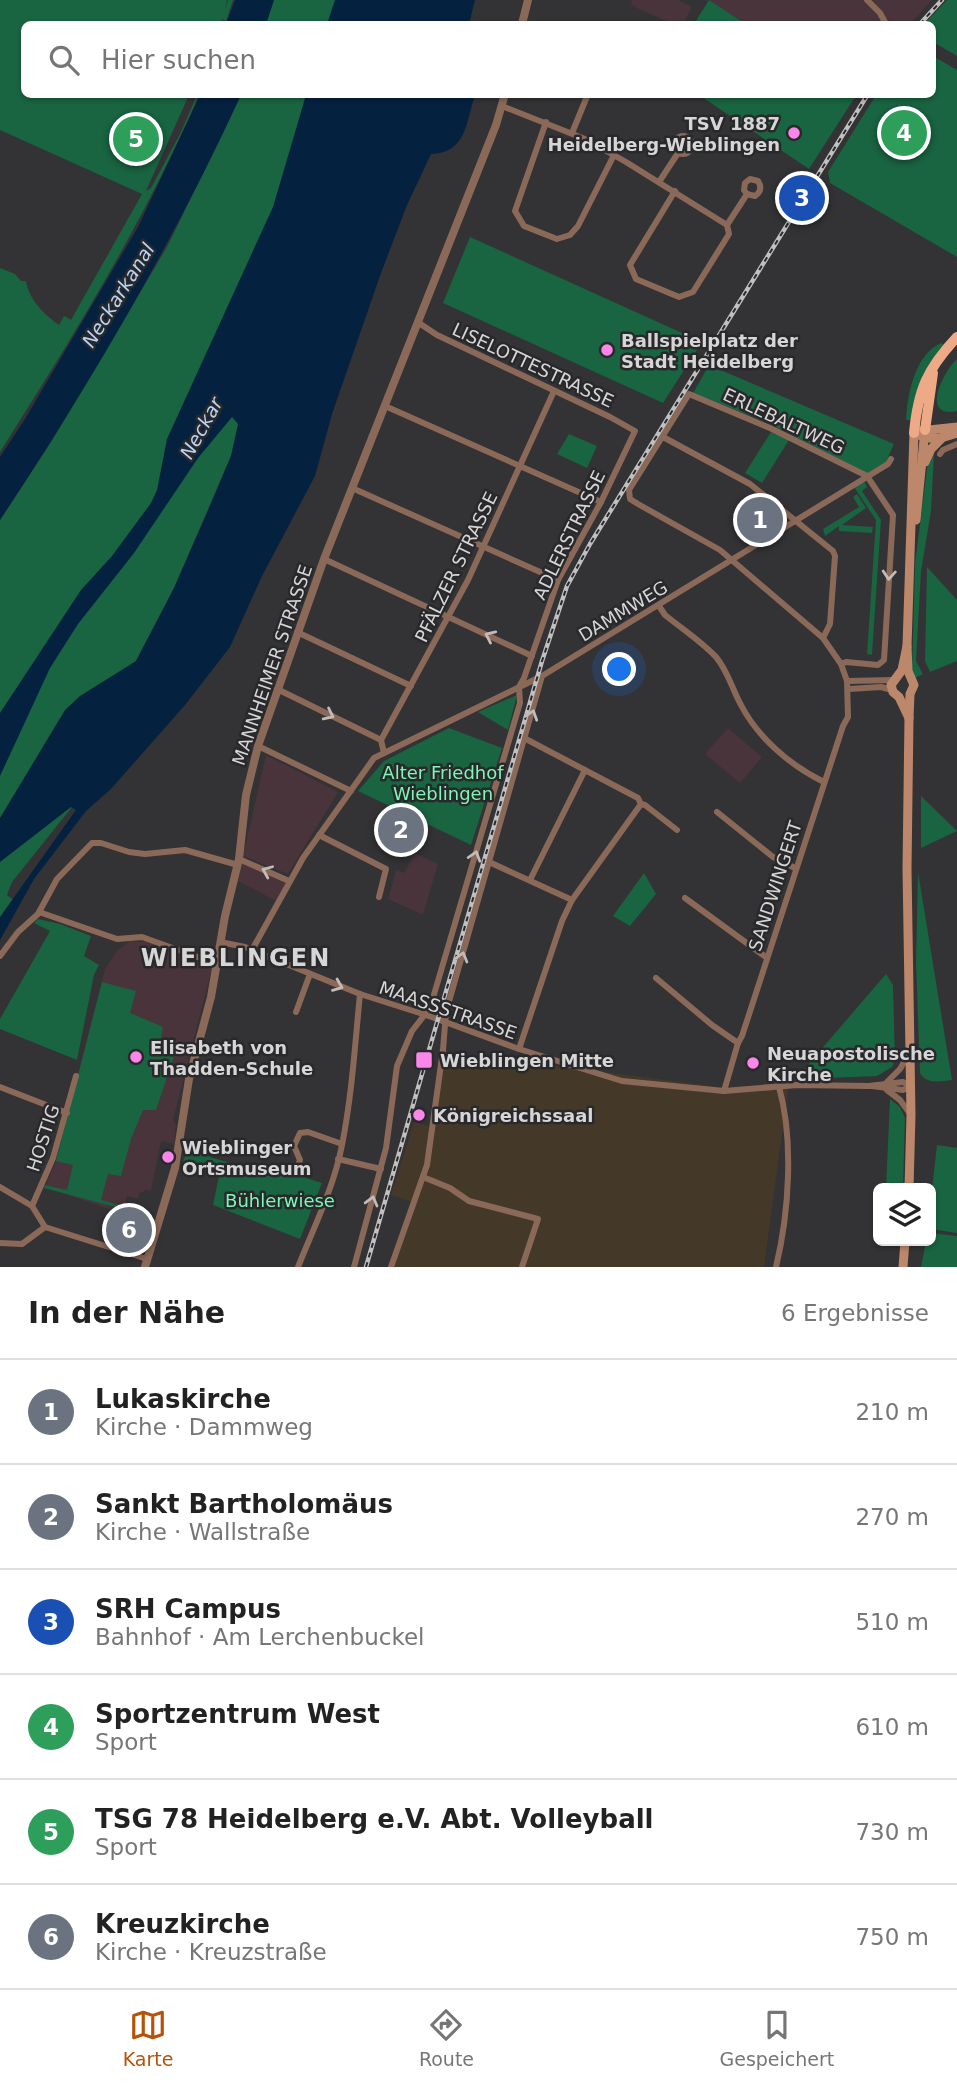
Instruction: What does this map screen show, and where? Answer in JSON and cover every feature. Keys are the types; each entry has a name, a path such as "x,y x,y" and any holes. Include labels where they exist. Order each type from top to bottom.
{"highway":[{"path":"921,433 922,387 957,337"},
{"path":"921,433 934,367"}],"main road":[{"path":"927,411 946,427"},
{"path":"921,433 957,427"},
{"path":"921,433 941,439"},
{"path":"910,574 921,474 921,433"},
{"path":"909,1183 911,1086 906,869 908,718 914,685 910,677 907,646 921,433"},
{"path":"921,474 929,452 941,439 957,433"},
{"path":"907,646 902,670 895,678 896,694 908,718"},
{"path":"895,678 904,674 910,677"},
{"path":"896,694 911,694"},
{"path":"903,1267 905,1246"}],"street":[{"path":"523,21 528,0"},
{"path":"867,0 884,21"},
{"name":"MANNHEIMER STRASSE","path":"146,1263 175,1168 190,1079 238,862 246,795 258,746 324,559 419,323 504,98"},
{"path":"572,133 586,98"},
{"path":"502,106 572,133 614,155 659,181 675,191 727,225 729,234 693,292 679,297 636,279 630,265 675,191"},
{"path":"546,122 515,211 524,226 557,239 570,235 578,226 614,155"},
{"path":"659,181 678,153"},
{"path":"727,225 747,194"},
{"name":"LISELOTTESTRASSE","path":"419,323 437,335 635,431"},
{"name":"PFÄLZER STRASSE","path":"381,740 483,547 554,391"},
{"name":"ERLEBALTWEG","path":"663,436 689,394 770,428 867,476"},
{"path":"385,406 601,502"},
{"name":"ADLERSTRASSE","path":"354,1267 381,1169 397,1066 407,1041 430,1008 442,971 520,703 519,687 533,656 558,580 601,502 635,431"},
{"path":"663,436 750,484 835,554 830,624 823,638"},
{"name":"SANDWINGERT","path":"663,436 629,490 630,499 720,550 732,560 823,638 841,664 848,685 848,717 795,868 724,1091"},
{"path":"940,454 957,444"},
{"name":"DAMMWEG","path":"252,950 289,881 372,760 542,677 888,464 891,459"},
{"path":"841,664 878,664 884,660 893,515 867,476"},
{"path":"352,488 558,580"},
{"path":"324,559 533,656"},
{"path":"659,606 665,615 716,657 731,680 748,719 758,731 801,769 824,782"},
{"path":"297,632 411,686"},
{"path":"390,1267 423,1177 432,1136 444,1023 542,677"},
{"path":"848,685 895,678"},
{"path":"848,685 881,687 896,694"},
{"path":"277,689 381,740 384,753"},
{"path":"524,738 638,798 641,804 677,830"},
{"path":"258,746 351,791"},
{"path":"530,880 585,770"},
{"path":"519,1049 562,921 572,900 641,804"},
{"path":"717,811 772,857 795,868"},
{"path":"319,835 386,869 379,897"},
{"path":"0,956 18,932 40,912 57,879 96,842 136,854 185,850 238,862 289,881"},
{"path":"489,862 572,900"},
{"path":"685,898 767,958"},
{"path":"40,912 117,939 142,937 217,964"},
{"name":"MAASSSTRASSE","path":"220,942 252,950 359,994 622,1082 724,1091 779,1087 869,1086 887,1086 903,1090 911,1086"},
{"path":"296,1012 310,974"},
{"path":"656,978 712,1026 738,1043"},
{"path":"298,1267 342,1144 351,1086 359,994"},
{"path":"910,1052 887,1086 911,1115"},
{"name":"HOSTIG","path":"32,1206 53,1158 76,1076"},
{"path":"0,1087 66,1112"},
{"path":"776,1267 787,1190 786,1118 779,1087"},
{"path":"298,1168 299,1160 294,1146 300,1133 308,1132 342,1144"},
{"path":"338,1159 381,1169"},
{"path":"423,1177 450,1188 469,1201 538,1219 522,1267"},
{"path":"0,1187 32,1206 45,1227 146,1263"},
{"path":"0,1243 22,1244 45,1227"}],"shaded area":[{"path":"632,0 678,0 692,7 685,21 667,21 631,4"},
{"path":"709,0 932,0 913,21 741,21"},
{"path":"728,728 762,757 740,783 705,754"},
{"path":"266,755 338,792 288,874 243,856"},
{"path":"415,853 438,864 423,915 388,899 396,870 404,873"},
{"path":"242,863 286,883 276,901 238,881"},
{"name":"Elisabeth von Thadden-Schule","path":"130,941 147,942 212,968 173,1120 176,1125 174,1144 161,1141 151,1191 140,1192 138,1199 127,1196 123,1214 45,1187 56,1161 105,969 117,951"},
{"path":"439,1048 471,1057 468,1065 481,1070 482,1066 491,1066 494,1058 728,1088 789,1082 764,1267 393,1267 416,1203 391,1195 414,1122 431,1127"}],"green space":[{"path":"0,0 227,0 225,10 228,0 233,0 226,21 21,21 21,98 188,98 146,191 151,188 198,98 132,233 0,452 0,268 15,274 21,281 26,281 38,306 59,325 64,316 71,320 142,194 0,130"},
{"path":"274,0 397,0 390,21 267,21"},
{"path":"709,0 741,21 696,21"},
{"path":"947,0 957,0 957,56 936,44 936,21 927,21"},
{"path":"936,58 957,70 957,257 830,183 828,172 874,98 936,98"},
{"path":"240,98 365,98 231,456 174,588 136,661 72,807 12,882 7,895 15,901 0,921 0,520 53,439 167,247"},
{"name":"TSV 1887 Heidelberg-Wieblingen","path":"703,98 854,98 809,169"},
{"path":"470,237 702,342 663,403 443,303"},
{"path":"941,343 944,345 913,420 906,420 914,376 925,356"},
{"path":"957,359 957,411 946,412 939,408 938,392 946,373"},
{"path":"709,365 894,444 885,464 868,474 770,424 693,393"},
{"path":"771,432 789,440 762,483 745,473"},
{"path":"569,434 597,446 587,468 557,454"},
{"path":"932,453 931,511 921,571 916,661 923,674 915,678 912,670 915,564 928,461"},
{"path":"864,481 867,487 862,491 881,520 872,655 867,654 876,520 854,487"},
{"path":"857,494 866,508 842,525 873,527 872,533 839,531 839,526 825,536 823,529 859,507 853,497"},
{"path":"927,567 957,600 957,661 930,672 925,661"},
{"path":"517,695 508,730 478,712"},
{"name":"Alter Friedhof Wieblingen","path":"449,728 502,748 471,845 358,791 384,761"},
{"path":"921,796 957,831 921,848"},
{"path":"918,872 952,1080 930,1081 920,1073 916,963"},
{"path":"644,873 656,894 630,926 613,916"},
{"path":"38,919 91,936 84,956 99,965 94,975 77,1060 0,1029 0,1019 50,931 34,923"},
{"path":"886,974 893,985 895,1060 892,1067 877,1076 801,1079 800,1074"},
{"path":"102,982 136,991 130,1013 163,1027 158,1053 174,1057 156,1110 143,1110 131,1139 121,1176 108,1174 101,1200 120,1205 119,1208 44,1188 45,1185 67,1190 73,1165 56,1161"},
{"path":"890,1099 900,1107 905,1118 903,1183 886,1183"},
{"path":"937,1145 957,1148 957,1233 936,1230 936,1183 933,1183"},
{"name":"Bühlerwiese","path":"188,1146 210,1157 247,1168 261,1164 322,1183 300,1239 213,1205 219,1176 183,1162"},
{"path":"936,1234 957,1236 957,1267 921,1267 925,1246 936,1246"}],"water":[{"path":"235,0 274,0 267,21 227,21"},
{"path":"335,0 475,0 470,21 328,21"},
{"name":"Neckarkanal","path":"199,98 240,98 187,205 129,312 0,520 0,457 138,227"},
{"name":"Neckar","path":"305,98 474,98 467,125 458,142 443,152 431,154 407,205 332,414 315,476 262,576 230,647 185,705 111,789 86,811 34,879 0,940 0,917 76,810 71,807 0,862 0,818 65,710 80,696 136,661 174,588 231,456 238,424 232,417 198,458 134,553 78,624 50,668 0,776 0,713 81,590 112,556 151,503 157,490 167,439 273,207"}],"railway":[{"path":"923,21 942,0"},
{"path":"366,1267 542,661 567,586 590,544 866,98"}],"place":[{"name":"TSV 1887 Heidelberg-Wieblingen","path":"794,133"},
{"name":"Sportzentrum West","path":"904,133"},
{"name":"TSG 78 Heidelberg e.V. Abt. Volleyball","path":"136,139"},
{"name":"SRH Campus","path":"802,198"},
{"name":"Ballspielplatz der Stadt Heidelberg","path":"607,350"},
{"name":"Lukaskirche","path":"760,520"},
{"name":"Sankt Bartholomäus","path":"401,830"},
{"name":"Elisabeth von Thadden-Schule","path":"136,1057"},
{"name":"Wieblingen Mitte","path":"424,1060"},
{"name":"Neuapostolische Kirche","path":"753,1063"},
{"name":"Königreichssaal","path":"419,1115"},
{"name":"Wieblinger Ortsmuseum","path":"168,1157"},
{"name":"Kreuzkirche","path":"129,1230"}],"district":[{"name":"WIEBLINGEN","path":"236,958"}]}
